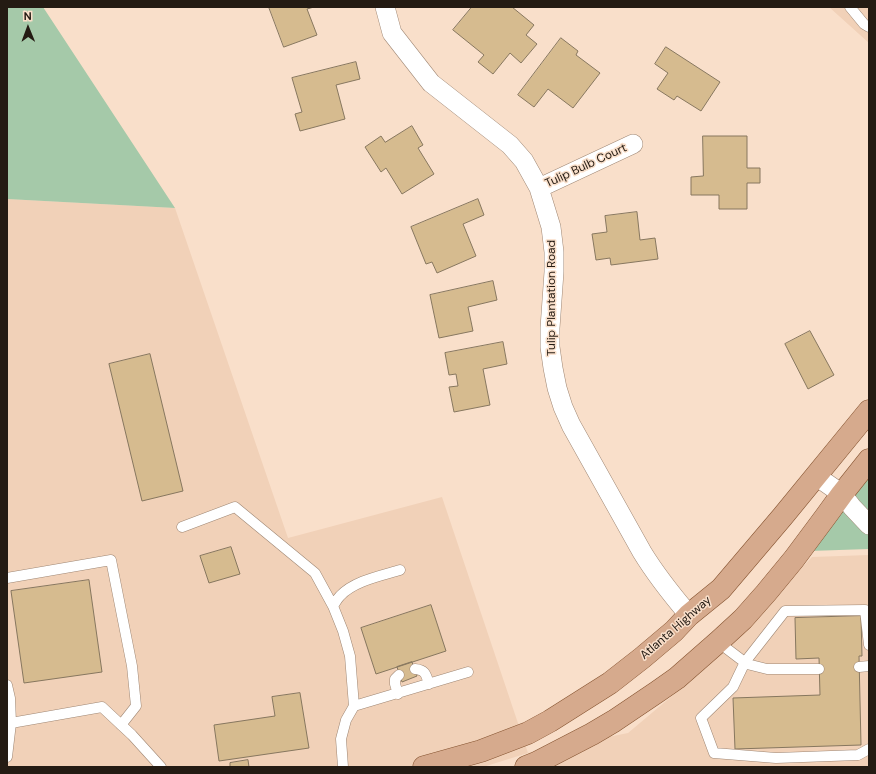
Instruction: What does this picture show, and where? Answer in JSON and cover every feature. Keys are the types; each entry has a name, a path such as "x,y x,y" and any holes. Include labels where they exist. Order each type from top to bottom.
{"main road":[{"name":"Atlanta Highway","path":"424,767 488,749 528,733 550,721 610,683 642,658 674,631 689,615 721,589 869,411"},
{"path":"526,767 592,734 614,721 677,678 718,642 743,619 766,593 794,559 869,460"}],"street":[{"name":"Tulip Plantation Road","path":"385,7 392,33 431,83 510,145 524,161 539,188 550,227 554,252 550,347 557,388 563,407 571,425 642,552 655,572 689,615"},
{"name":"Tulip Bulb Court","path":"539,188 633,144"},
{"path":"816,476 842,494 869,525"}],"lane":[{"path":"850,7 864,24 869,27"},
{"path":"182,527 235,507 315,574 343,631 350,656 354,706 346,720 341,739 343,767"},
{"path":"7,578 111,560 132,666 136,706 121,725"},
{"path":"332,606 340,596 357,584 400,570"},
{"path":"869,645 865,610 785,611 745,662 732,687 701,718 714,753 776,758 858,755 869,749"},
{"path":"718,642 747,664 767,669 819,669"},
{"path":"415,669 420,669 425,673 429,684"},
{"path":"354,706 468,672"},
{"path":"398,694 395,679 399,675"},
{"path":"7,685 10,698 11,723 7,757"},
{"path":"11,723 102,707 132,735 161,767"}],"shaded area":[{"path":"829,7 869,7 869,43"},
{"path":"7,199 175,208 288,538 442,497 528,753 483,767 7,767"},
{"path":"869,555 869,767 533,767 528,753 628,733 710,664 812,557"}],"green space":[{"path":"7,7 43,7 175,208 7,199"},
{"path":"869,472 869,549 809,551"}],"building":[{"path":"269,7 314,7 307,9 317,35 284,47"},
{"path":"472,7 512,7 534,25 526,35 537,44 521,63 510,53 493,74 478,62 484,55 453,30"},
{"path":"561,38 578,51 576,55 600,73 573,108 548,89 534,107 518,95"},
{"path":"666,47 720,82 701,111 677,96 674,100 657,89 668,73 655,64"},
{"path":"356,62 360,79 336,85 345,119 300,131 295,114 302,112 292,78"},
{"path":"412,126 423,145 418,148 434,174 402,194 386,168 381,172 365,147 381,136 385,142"},
{"path":"703,136 747,136 747,168 760,168 760,183 747,183 747,209 719,209 719,195 691,195 691,177 703,176"},
{"path":"478,199 484,215 463,224 476,256 437,273 432,262 426,264 411,227"},
{"path":"637,212 640,240 655,238 658,259 611,265 610,258 596,260 592,234 607,232 605,216"},
{"path":"493,281 497,300 468,307 473,331 439,338 430,295"},
{"path":"810,331 834,375 808,389 785,344"},
{"path":"503,342 507,364 483,369 490,405 454,412 449,387 458,386 456,374 449,375 445,353"},
{"path":"150,354 183,491 142,501 109,364"},
{"path":"231,547 240,574 209,583 200,556"},
{"path":"89,580 102,672 24,683 11,591"},
{"path":"431,605 446,651 376,674 361,628"},
{"path":"861,616 862,656 859,656 861,745 735,749 733,698 820,695 819,658 796,659 795,618"},
{"path":"412,662 417,676 402,682 397,667"},
{"path":"300,693 309,748 219,761 214,725 275,716 272,697"},
{"path":"248,760 249,767 230,767 230,763"}]}
